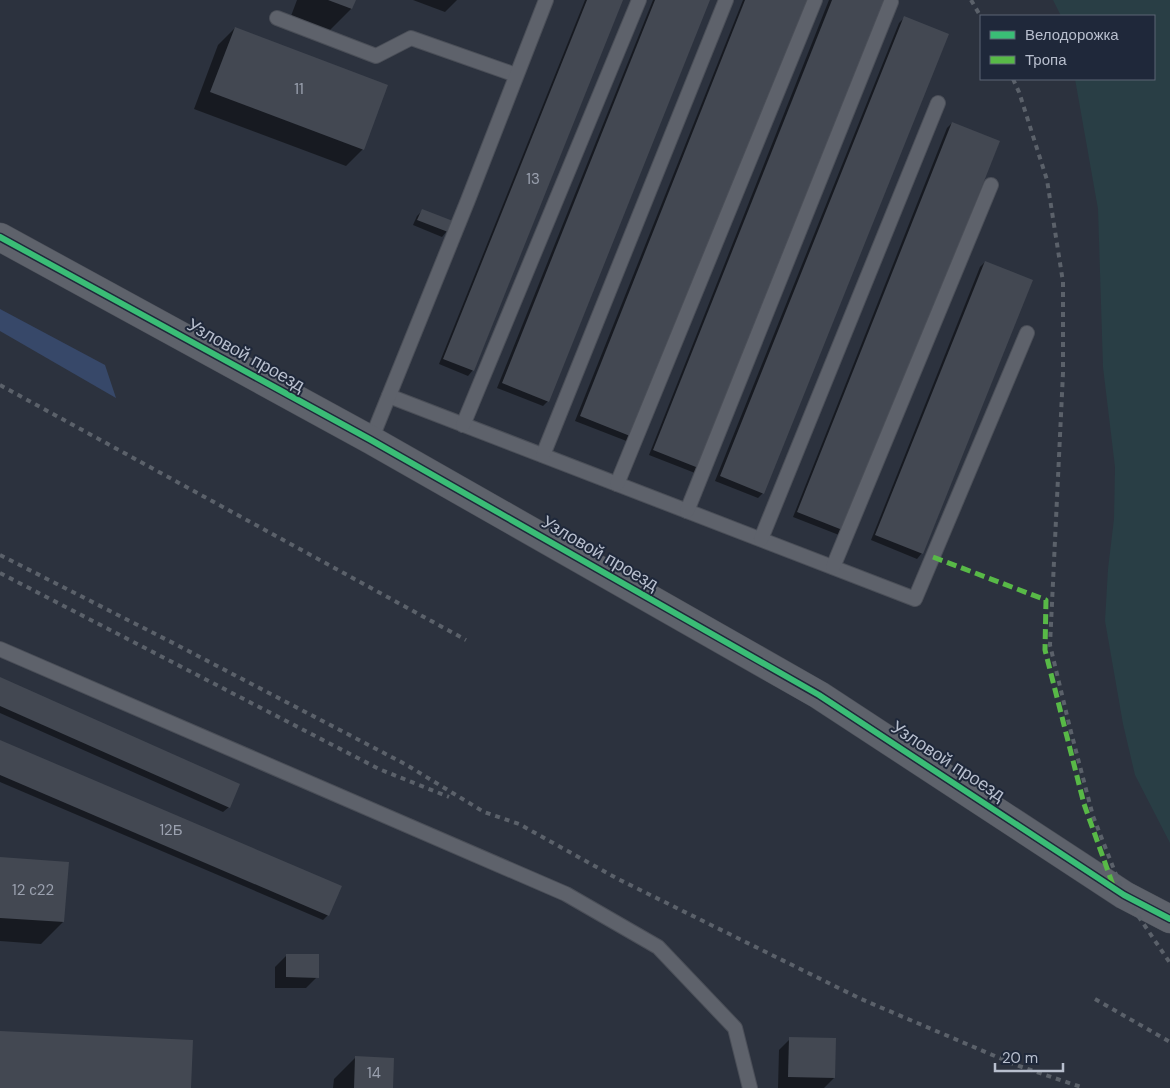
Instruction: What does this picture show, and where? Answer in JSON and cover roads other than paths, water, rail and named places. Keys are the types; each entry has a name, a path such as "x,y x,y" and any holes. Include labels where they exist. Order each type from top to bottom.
{"street":[{"name":"Узловой проезд","path":"0,237 371,440 819,695 1124,894 1170,920"}],"lane":[{"path":"371,440 546,0"},
{"path":"463,425 639,0"},
{"path":"543,455 726,0"},
{"path":"617,484 815,0"},
{"path":"687,511 891,2"},
{"path":"277,18 376,56 411,38 516,75"},
{"path":"762,540 938,103"},
{"path":"833,567 991,185"},
{"path":"389,396 916,599 1027,333"},
{"path":"0,649 566,894 658,947 735,1028 750,1088"}],"water":[{"path":"0,309 105,365 116,398 0,331"}],"railway":[{"path":"971,0 980,15"},
{"path":"1013,80 1047,180 1063,282 1063,373 1050,645 1093,816 1124,895 1170,963"},
{"path":"0,385 466,640"},
{"path":"0,555 405,764 484,812 519,824 618,879 861,999 1016,1065 1084,1088"},
{"path":"0,573 379,769 449,797"},
{"path":"1095,999 1170,1042"}]}
